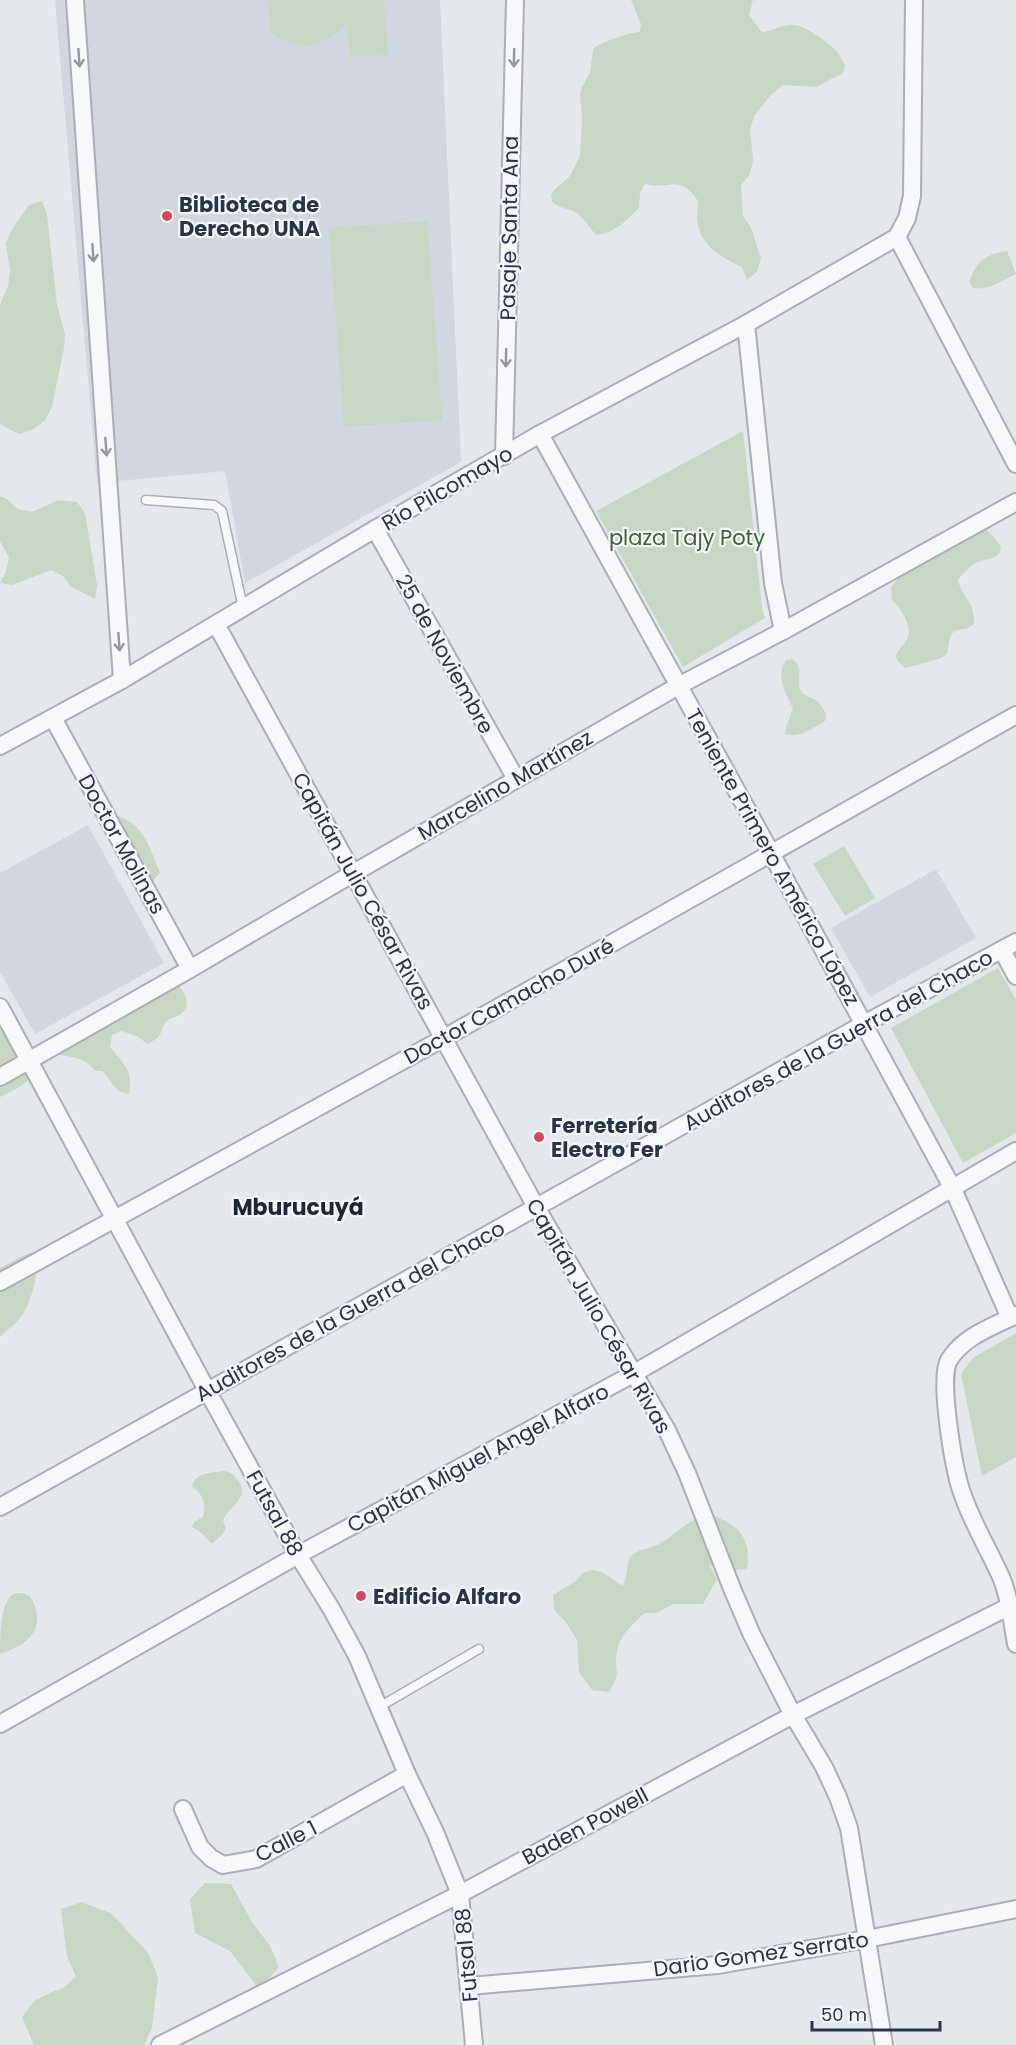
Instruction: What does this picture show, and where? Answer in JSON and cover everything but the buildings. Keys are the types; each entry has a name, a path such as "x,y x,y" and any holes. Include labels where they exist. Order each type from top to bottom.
{"street":[{"path":"75,0 122,680"},
{"name":"Pasaje Santa Ana","path":"504,456 515,0"},
{"path":"914,0 912,196 907,218 897,237 1016,464"},
{"name":"Río Pilcomayo","path":"0,746 122,680 375,529 540,434 747,324 897,237"},
{"path":"747,324 773,583 783,631"},
{"name":"Teniente Primero Américo López","path":"540,434 953,1189 1013,1317"},
{"name":"Marcelino Martínez","path":"0,1077 678,686 783,631 1016,502"},
{"name":"25 de Noviembre","path":"375,529 516,779"},
{"name":"Capitán Julio César Rivas","path":"216,624 536,1207 672,1441 752,1635 793,1715 824,1767 849,1828 884,2045"},
{"name":"Doctor Camacho Duré","path":"0,1282 444,1038 1016,715"},
{"name":"Doctor Molinas","path":"53,718 190,969"},
{"path":"1009,946 1016,976"},
{"name":"Auditores de la Guerra del Chaco","path":"0,1507 864,1024 1009,946"},
{"name":"Futsal 88","path":"0,1007 208,1392 357,1656 460,1894 474,2045"},
{"name":"Capitán Miguel Angel Alfaro","path":"0,1724 298,1555 633,1374 1016,1151"},
{"path":"1013,1317 970,1338 948,1362 945,1405 961,1490 1001,1578 1010,1606 1016,1644"},
{"name":"Baden Powell","path":"160,2045 460,1894 793,1715 1010,1606"},
{"name":"Calle 1","path":"183,1809 200,1847 211,1858 223,1865 256,1858 407,1774"},
{"name":"Dario Gomez Serrato","path":"469,1986 718,1965 867,1940 1016,1909"}],"lane":[{"path":"146,500 214,505 222,511 243,608"},
{"path":"379,1707 479,1649"}],"shaded area":[{"path":"55,0 440,0 461,462 245,583 225,471 97,483"},
{"path":"88,825 164,963 35,1034 0,972 0,873"},
{"path":"936,869 976,938 870,997 831,928"}],"green space":[{"path":"268,0 384,0 388,55 350,56 347,24 338,32 315,44 299,46 291,43 271,33"},
{"path":"631,0 753,0 749,15 762,32 790,25 799,26 818,36 835,49 845,66 843,73 816,87 783,85 771,95 754,116 750,130 753,160 750,174 741,185 743,216 751,228 761,258 757,272 747,280 742,267 721,256 706,242 698,225 698,201 685,187 673,184 653,186 645,184 640,193 639,208 615,229 596,235 578,214 552,202 551,195 570,176 580,156 582,119 580,94 590,73 593,49 602,43 640,32 641,24"},
{"path":"42,201 47,214 57,305 65,334 64,348 52,407 45,420 34,429 19,434 0,424 0,305 8,286 10,271 6,243 12,229 29,205"},
{"path":"427,221 442,420 344,427 329,228"},
{"path":"1007,251 1016,274 985,288 973,288 969,282 979,264 993,254"},
{"name":"plaza Tajy Poty","path":"743,431 762,608 765,618 683,667 596,511"},
{"path":"0,496 18,509 32,512 59,500 77,502 85,513 97,585 95,599 71,587 63,576 51,570 12,585 0,583 6,572 9,558 0,541"},
{"path":"974,526 987,530 1001,546 996,556 975,563 958,579 970,604 974,624 954,631 950,637 947,654 941,658 906,668 899,663 896,655 907,638 909,629 904,615 892,600 891,588 904,570"},
{"path":"792,659 798,667 801,691 818,702 826,714 825,721 796,735 785,734 793,709 785,691 781,672 786,660"},
{"path":"116,816 133,824 149,846 160,872 152,883 133,881 118,857 107,832 109,817"},
{"path":"844,846 875,898 845,916 813,864"},
{"path":"998,968 1016,1000 1016,1133 963,1163 891,1028"},
{"path":"153,981 175,981 186,997 187,1005 181,1014 165,1024 160,1036 147,1044 139,1037 122,1031 112,1035 110,1047 124,1063 129,1073 129,1094 120,1091 102,1071 95,1071 86,1062 51,1053 132,993"},
{"path":"0,1029 6,1030 34,1074 27,1082 0,1097"},
{"path":"29,1253 36,1253 37,1261 31,1295 21,1317 0,1337 0,1268"},
{"path":"1016,1333 1016,1457 982,1476 961,1374 973,1358"},
{"path":"224,1471 235,1476 242,1491 238,1501 223,1521 226,1528 212,1544 202,1533 192,1527 194,1522 203,1517 204,1507 202,1496 192,1486 200,1476"},
{"path":"709,1514 735,1527 745,1540 747,1569 736,1570 709,1565 717,1579 703,1604 673,1604 657,1613 645,1613 621,1640 616,1657 616,1680 609,1692 592,1690 579,1672 577,1640 565,1621 554,1610 553,1595 576,1581 583,1573 592,1570 602,1572 623,1586 631,1556 640,1550 657,1545 695,1519"},
{"path":"15,1593 30,1596 37,1617 36,1626 27,1640 0,1654 4,1611 6,1603"},
{"path":"205,1883 231,1884 252,1922 270,1946 279,1967 259,1989 230,1951 195,1933 190,1899"},
{"path":"81,1902 111,1913 148,1953 158,1977 152,2028 144,2045 34,2045 22,2017 35,2000 64,1987 76,1977 67,1956 61,1909"}],"place":[{"name":"Biblioteca de Derecho UNA","path":"167,216"},
{"name":"Ferretería Electro Fer","path":"539,1137"},
{"name":"Edificio Alfaro","path":"361,1596"}],"district":[{"name":"Mburucuyá","path":"298,1207"}]}
